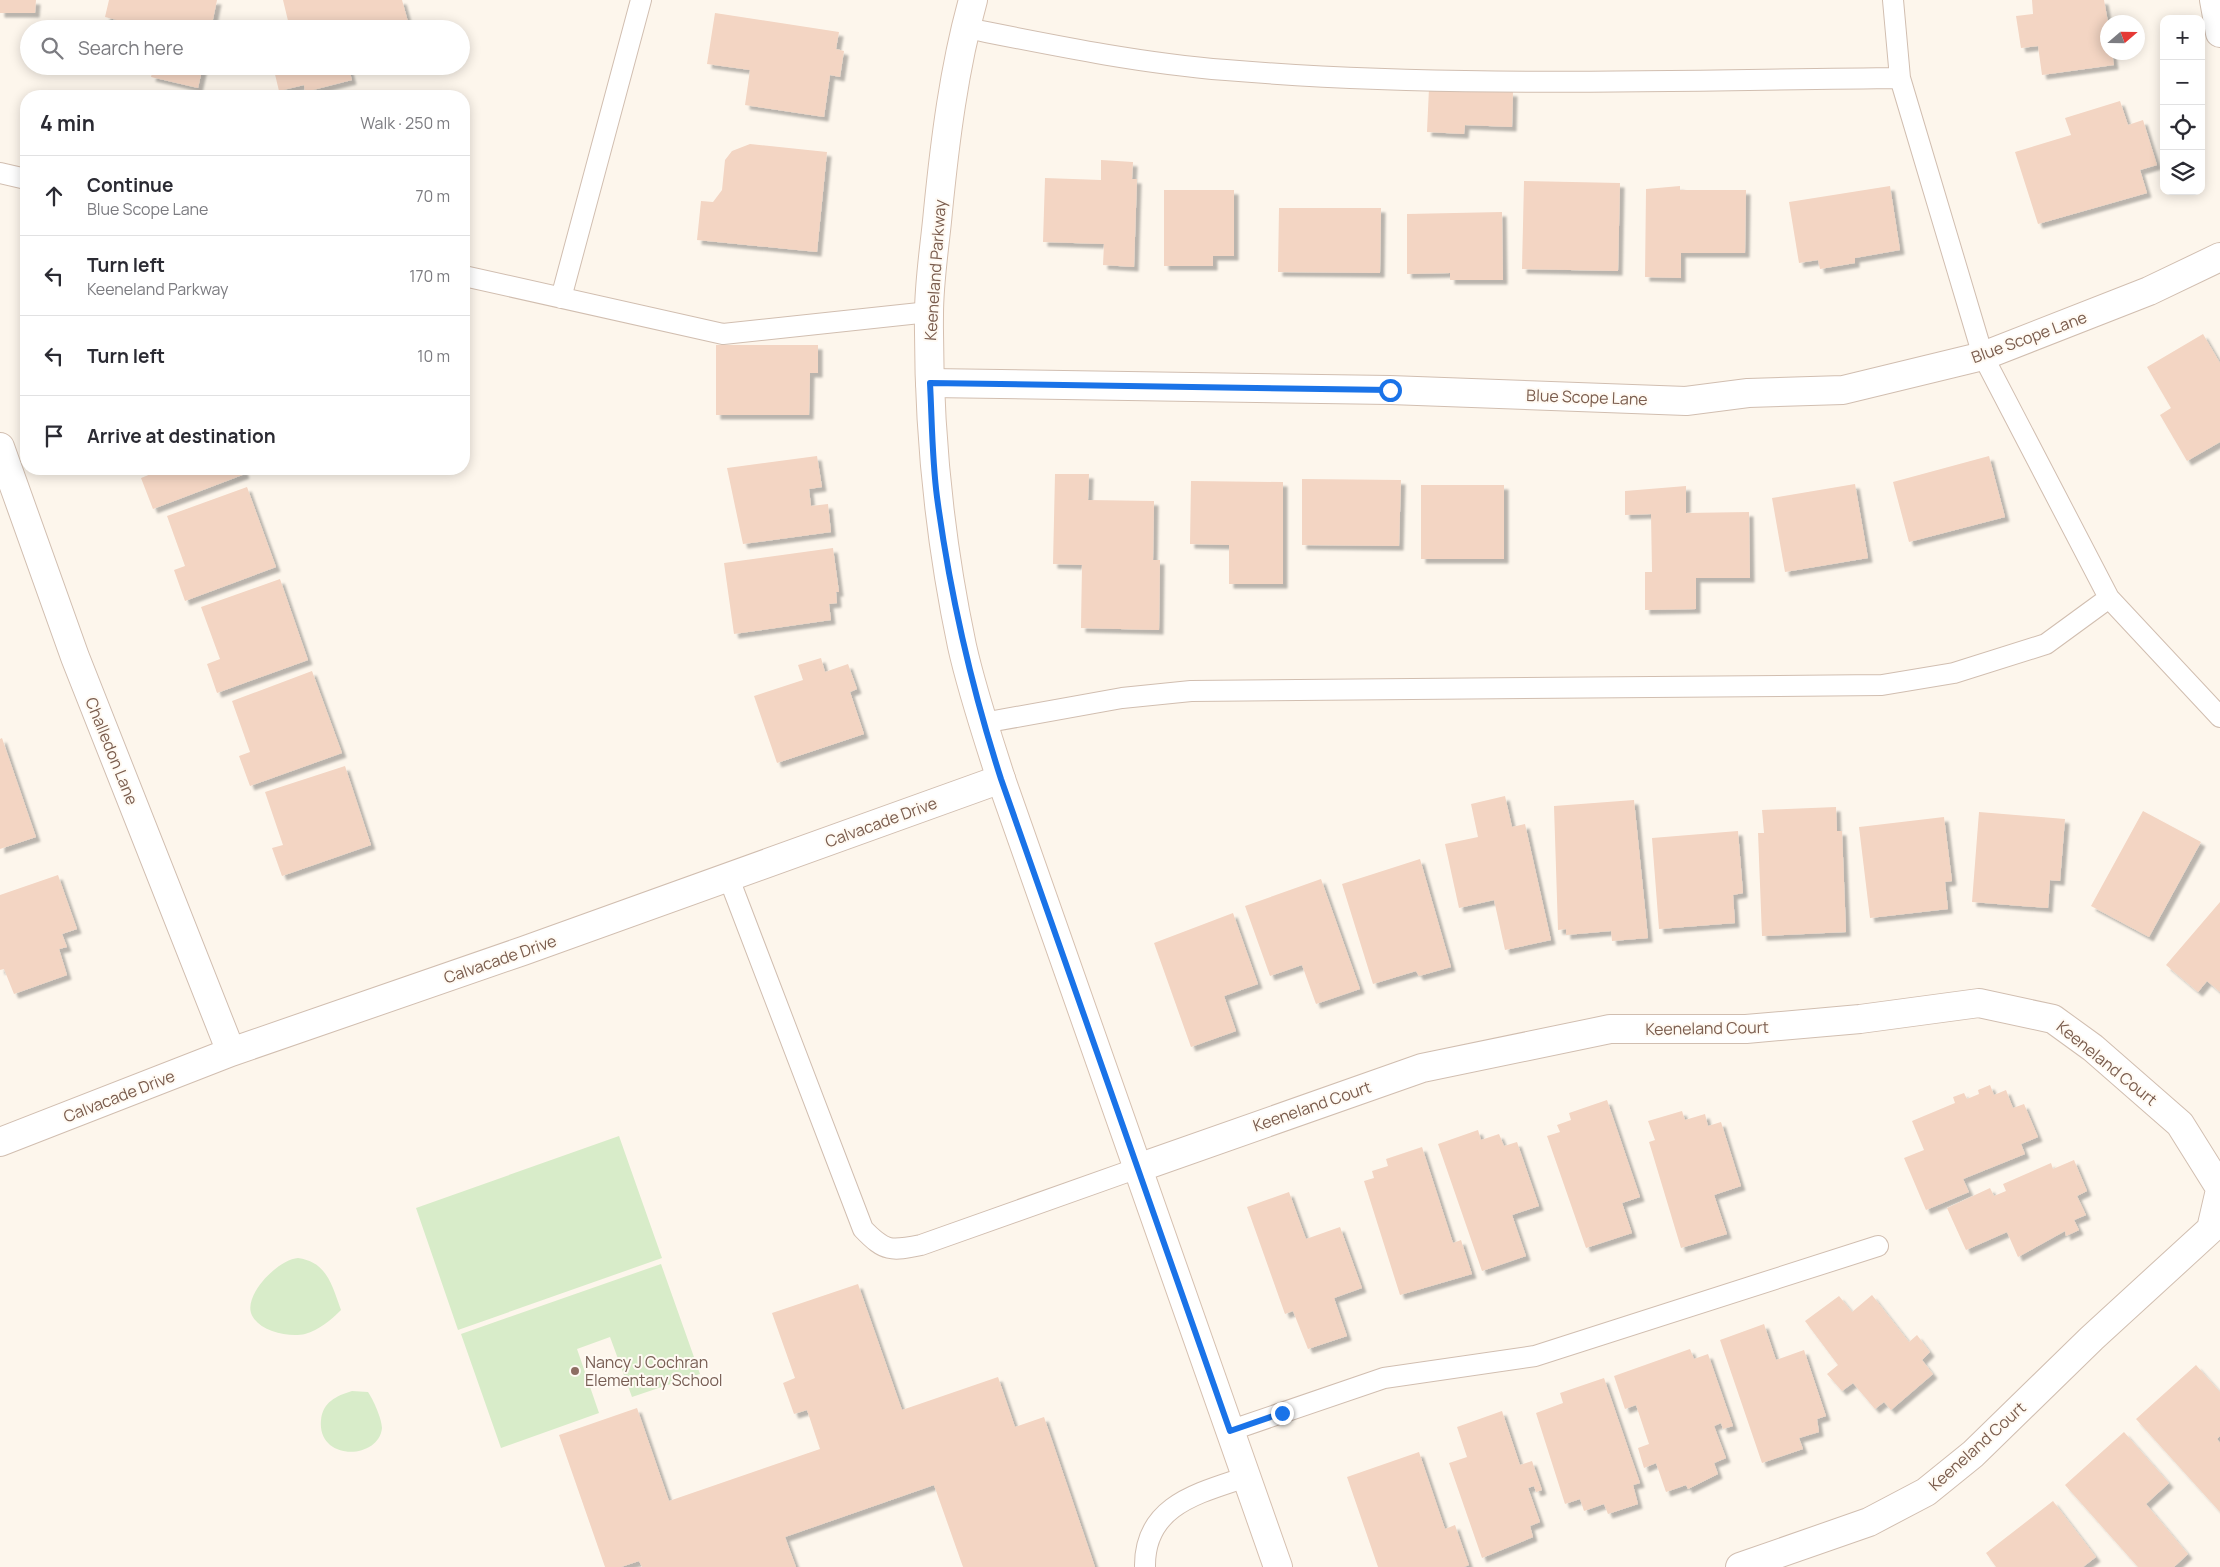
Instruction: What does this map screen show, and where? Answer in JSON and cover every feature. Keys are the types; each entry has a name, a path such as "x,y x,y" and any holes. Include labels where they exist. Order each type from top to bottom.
{"street":[{"name":"Keeneland Parkway","path":"974,0 966,28 943,156 929,312 930,383 937,496 962,646 982,723 1001,779 1278,1567"},
{"path":"2214,0 2220,32"},
{"name":"Blue Scope Lane","path":"930,383 1390,390 1686,400 1748,393 1843,390 1983,356 2149,291 2220,257"},
{"name":"Challedon Lane","path":"0,447 75,657 231,1052"},
{"name":"Calvacade Drive","path":"0,1142 231,1052 523,951 1001,779"},
{"name":"Keeneland Court","path":"1138,1168 1422,1068 1610,1029 1746,1030 1860,1019 1979,1003 2054,1019 2093,1048 2180,1124 2220,1189 2211,1230 2092,1338 1973,1454 1926,1492 1869,1522 1740,1567"}],"lane":[{"path":"561,298 641,0"},
{"path":"1893,0 1900,78 1983,356 2109,598 2220,716"},
{"path":"966,28 1101,55 1225,70 1283,74 1455,83 1900,78"},
{"path":"0,173 20,178"},
{"path":"470,277 723,334 929,312"},
{"path":"982,723 1122,698 1191,691 1882,685 1954,673 2046,644 2109,598"},
{"path":"728,876 863,1229 877,1244 896,1250 921,1245 1138,1168"},
{"path":"1230,1431 1384,1378 1535,1356 1878,1246"},
{"path":"1145,1567 1149,1539 1158,1522 1170,1509 1184,1500 1246,1477"}],"green space":[{"path":"619,1136 662,1258 458,1330 416,1208"},
{"path":"298,1258 316,1264 327,1276 341,1310 315,1330 305,1334 291,1335 274,1332 254,1319 251,1313 253,1296 265,1278 273,1271 282,1264"},
{"path":"661,1264 700,1374 632,1397 610,1337 577,1349 599,1413 501,1448 461,1334"},
{"path":"352,1391 368,1392 377,1409 382,1428 378,1439 371,1446 360,1451 349,1452 338,1449 328,1443 322,1434 321,1420 327,1404 341,1395"}],"building":[{"path":"0,0 36,0 35,13 0,13"},
{"path":"109,0 217,0 213,20 117,20 105,17"},
{"path":"283,0 402,0 408,20 288,20"},
{"path":"2032,0 2104,0 2107,15 2100,15 2100,60 2113,60 2114,65 2042,75 2038,46 2021,48 2016,16 2033,14"},
{"path":"715,13 839,32 836,49 844,51 840,77 830,75 824,117 745,105 750,70 707,64"},
{"path":"152,75 201,75 198,88 151,77"},
{"path":"275,75 351,75 352,80 313,90 305,90 304,85 279,90"},
{"path":"1429,88 1513,92 1512,127 1465,125 1464,134 1427,132"},
{"path":"2120,101 2128,125 2143,120 2157,165 2140,170 2147,193 2038,224 2015,152 2071,135 2065,118"},
{"path":"750,144 827,152 817,252 697,240 701,201 713,202 722,190 725,160 732,151"},
{"path":"1101,160 1133,162 1132,179 1137,179 1134,267 1103,265 1104,244 1043,242 1045,178 1101,180"},
{"path":"1524,181 1620,183 1618,271 1522,269"},
{"path":"1680,186 1680,190 1746,190 1745,253 1681,253 1681,278 1645,277 1646,189"},
{"path":"1890,186 1900,250 1855,258 1855,263 1820,269 1818,260 1799,263 1789,202"},
{"path":"1164,190 1234,190 1234,256 1213,256 1213,266 1164,266"},
{"path":"1279,208 1381,208 1380,273 1278,272"},
{"path":"1502,212 1503,280 1450,280 1450,273 1407,274 1407,214"},
{"path":"2203,334 2220,363 2220,442 2187,461 2160,415 2171,408 2147,367"},
{"path":"716,345 818,345 818,373 810,373 809,415 716,415"},
{"path":"817,456 822,487 809,489 811,506 828,504 831,532 743,544 727,468"},
{"path":"1989,456 2005,517 1909,542 1893,482"},
{"path":"1055,474 1089,474 1088,500 1154,501 1153,560 1160,560 1159,630 1081,628 1082,565 1053,564"},
{"path":"148,475 242,475 153,509 141,478"},
{"path":"1302,479 1401,480 1399,546 1302,545"},
{"path":"1191,481 1283,482 1283,584 1229,584 1229,545 1190,544"},
{"path":"1855,484 1868,558 1785,572 1772,498"},
{"path":"1421,485 1504,485 1504,559 1421,559"},
{"path":"1686,486 1686,513 1749,512 1750,578 1696,578 1696,609 1645,610 1645,572 1652,572 1651,514 1625,515 1625,491"},
{"path":"247,487 276,567 185,601 174,570 185,566 167,516"},
{"path":"833,548 839,592 836,592 837,603 829,604 831,620 734,634 724,563"},
{"path":"280,579 308,660 217,693 207,664 220,659 201,607"},
{"path":"821,658 825,672 848,664 857,689 850,692 864,734 777,763 754,696 803,680 798,665"},
{"path":"312,671 342,753 250,786 239,756 250,752 232,701"},
{"path":"2,738 36,837 0,849 0,739"},
{"path":"345,766 371,845 282,876 272,848 283,845 265,792"},
{"path":"1505,796 1512,827 1525,824 1551,940 1505,950 1494,900 1459,908 1445,844 1478,837 1471,804"},
{"path":"1634,800 1648,938 1612,941 1611,931 1566,935 1566,929 1558,930 1554,806"},
{"path":"1836,807 1837,831 1842,831 1846,932 1762,936 1758,833 1764,833 1762,810"},
{"path":"2143,811 2201,842 2149,937 2091,906"},
{"path":"1979,812 2065,819 2060,881 2050,880 2048,908 1972,902"},
{"path":"1944,817 1952,881 1945,882 1948,909 1870,918 1859,827"},
{"path":"1738,831 1743,893 1733,895 1735,923 1659,929 1652,838"},
{"path":"1420,859 1451,967 1419,976 1416,971 1373,984 1342,884"},
{"path":"58,875 77,929 62,934 67,947 59,949 67,975 14,994 4,969 0,970 0,895"},
{"path":"1321,879 1360,989 1316,1004 1302,965 1270,976 1245,906"},
{"path":"2220,902 2220,992 2207,981 2198,992 2166,965"},
{"path":"1233,913 1258,984 1224,996 1236,1031 1191,1047 1154,943"},
{"path":"1990,1085 1994,1095 2006,1090 2013,1108 2024,1104 2038,1137 2021,1144 2025,1154 1963,1179 1969,1192 1926,1210 1904,1158 1924,1150 1912,1121 1955,1103 1953,1097 1964,1093 1967,1099 1979,1094 1978,1090"},
{"path":"1607,1100 1640,1197 1622,1203 1632,1233 1586,1248 1547,1136 1560,1132 1557,1125 1571,1120 1569,1113"},
{"path":"1682,1111 1685,1120 1705,1114 1708,1126 1721,1122 1741,1186 1714,1195 1727,1234 1681,1248 1649,1142 1655,1140 1648,1121"},
{"path":"1478,1130 1481,1140 1499,1134 1504,1146 1517,1142 1539,1206 1512,1215 1526,1256 1482,1271 1438,1144"},
{"path":"1422,1147 1453,1243 1461,1240 1472,1274 1400,1295 1364,1181 1374,1178 1372,1171 1388,1166 1386,1159"},
{"path":"2074,1160 2087,1191 2077,1196 2086,1215 2074,1220 2079,1230 2066,1236 2065,1231 2018,1257 2007,1232 1966,1250 1947,1208 1990,1188 1994,1196 2006,1191 2003,1184 2051,1163 2053,1169"},
{"path":"1289,1192 1306,1239 1340,1227 1362,1288 1334,1298 1347,1336 1308,1349 1293,1311 1285,1314 1247,1207"},
{"path":"858,1284 902,1410 998,1377 1015,1427 1044,1417 1095,1567 963,1567 934,1485 785,1537 796,1567 642,1567 639,1561 621,1567 605,1567 559,1435 637,1408 669,1501 820,1449 807,1410 794,1414 783,1383 795,1378 772,1313"},
{"path":"1872,1295 1909,1342 1917,1335 1930,1352 1922,1360 1933,1374 1891,1410 1884,1402 1875,1409 1853,1383 1842,1391 1827,1374 1838,1365 1805,1321 1839,1296 1852,1312"},
{"path":"1764,1324 1776,1360 1804,1350 1826,1416 1817,1419 1819,1432 1799,1438 1803,1449 1762,1463 1720,1340"},
{"path":"1690,1349 1694,1359 1708,1354 1733,1426 1723,1429 1721,1423 1714,1426 1726,1458 1714,1463 1718,1474 1688,1489 1686,1485 1666,1492 1656,1463 1644,1468 1638,1448 1649,1444 1636,1405 1625,1409 1614,1376"},
{"path":"2196,1365 2220,1392 2220,1436 2217,1439 2220,1443 2220,1512 2136,1419"},
{"path":"1604,1378 1640,1483 1633,1485 1638,1504 1608,1514 1604,1504 1584,1511 1580,1499 1565,1504 1536,1413 1563,1403 1560,1393"},
{"path":"1502,1411 1520,1465 1532,1461 1542,1490 1536,1492 1534,1486 1528,1488 1540,1522 1530,1526 1533,1537 1482,1558 1449,1463 1467,1457 1457,1427"},
{"path":"2124,1432 2169,1483 2146,1504 2188,1554 2174,1567 2138,1567 2065,1485"},
{"path":"1419,1452 1445,1529 1455,1525 1469,1565 1464,1567 1378,1567 1347,1477"},
{"path":"2053,1501 2096,1557 2083,1567 1996,1567 1986,1553"}],"place":[{"name":"Nancy J Cochran Elementary School","path":"575,1371"}],"route":[{"path":"1282,1413 1230,1431 1001,779 982,723 962,646 937,496 930,383 1390,390"}]}
